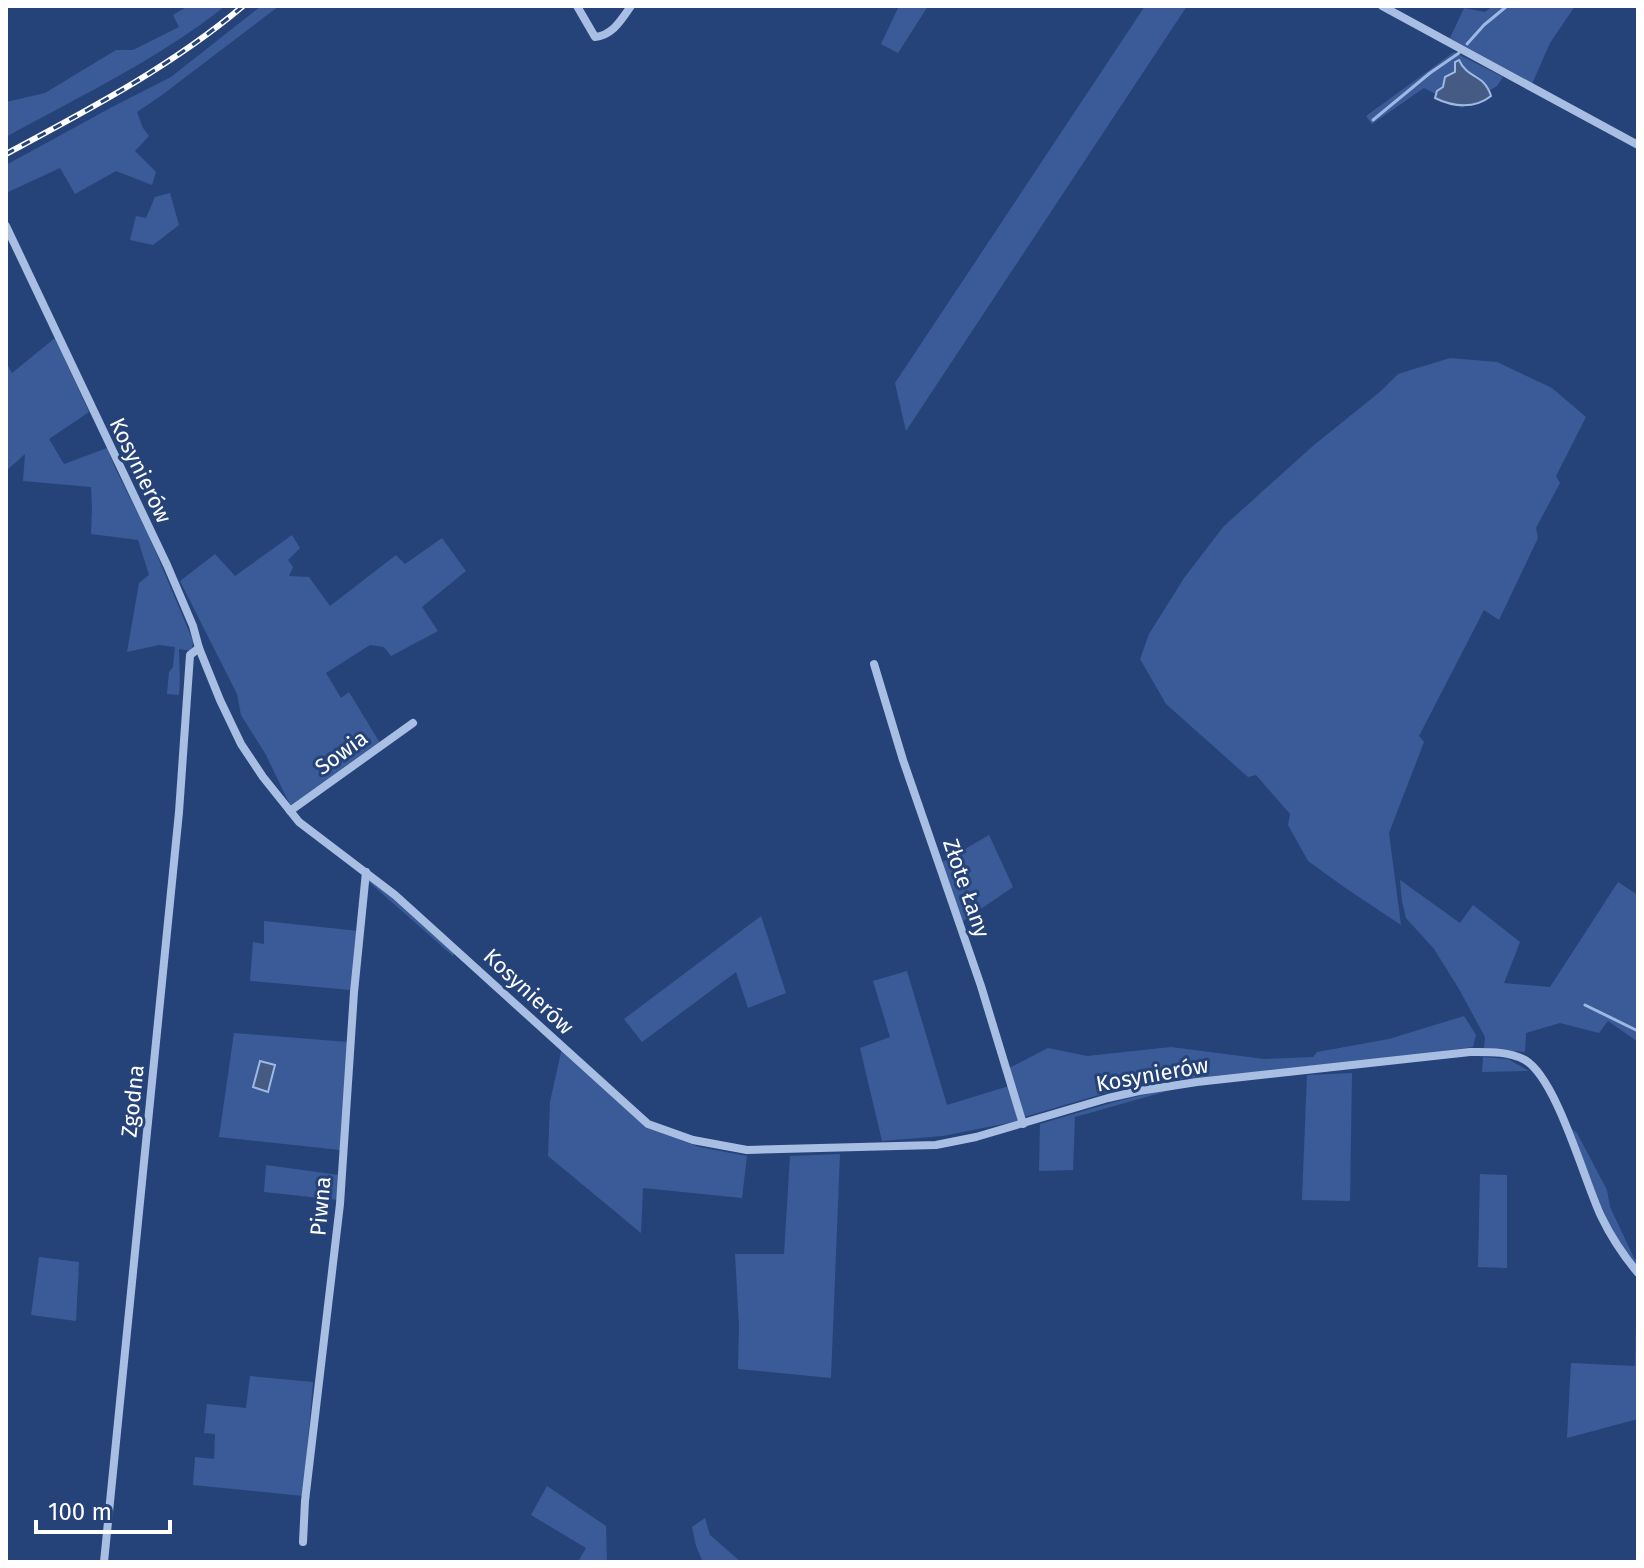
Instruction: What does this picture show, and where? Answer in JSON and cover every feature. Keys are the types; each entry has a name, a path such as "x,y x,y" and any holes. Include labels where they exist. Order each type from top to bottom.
{"street":[{"path":"577,6 595,37 605,36 614,29 631,6"},
{"path":"1382,6 1638,145"},
{"name":"Kosynierów","path":"6,226 167,565 220,700 241,744 263,777 299,822 366,872 463,954 648,1124 693,1140 747,1150 936,1145 976,1137 1139,1091 1470,1052 1509,1054 1526,1061 1548,1086 1600,1215 1620,1252 1638,1273"},
{"name":"Zgodna","path":"104,1562 179,812 190,655 199,648"},
{"name":"Złote Łany","path":"874,664 903,760 981,986 1023,1124"},
{"name":"Sowia","path":"290,811 413,723"},
{"name":"Piwna","path":"303,1542 306,1487 340,1204 354,992 366,872"}],"shaded area":[{"path":"188,6 225,6 146,60 6,137 6,102 45,93 116,50 133,50 179,27 173,15"},
{"path":"261,6 279,6 137,112 149,136 135,151 156,172 152,185 116,171 75,194 60,168 6,193 6,165 171,77"},
{"path":"899,6 928,6 898,53 881,44"},
{"path":"1145,6 1187,6 906,431 895,383"},
{"path":"1493,6 1575,6 1550,43 1532,84 1450,38 1464,8 1485,12"},
{"path":"1454,52 1503,77 1497,86 1462,108 1424,88 1372,124 1366,116"},
{"path":"1459,60 1467,71 1484,83 1491,96 1478,103 1464,105 1435,98 1437,91 1443,87 1445,77 1455,72 1455,62"},
{"path":"170,193 179,225 153,245 130,240 136,216 146,218 155,197"},
{"path":"55,338 89,412 49,439 64,464 107,448 149,536 193,641 192,651 179,649 179,695 167,694 175,647 159,645 127,652 139,583 149,575 138,540 91,534 91,487 23,481 25,454 6,471 6,362 12,373"},
{"path":"1450,358 1497,362 1552,388 1586,417 1556,476 1560,483 1536,528 1538,538 1499,620 1484,610 1419,736 1424,742 1389,833 1401,925 1308,861 1288,825 1290,814 1256,775 1248,777 1166,704 1140,659 1149,634 1184,578 1224,526 1398,374"},
{"path":"292,535 300,548 288,560 293,567 289,576 309,577 330,606 396,555 405,564 442,538 466,571 422,607 438,631 391,656 384,647 370,645 326,673 341,698 349,692 380,743 291,807 266,755 241,715 237,694 180,581 215,554 235,576"},
{"path":"989,835 1013,887 963,921 941,863"},
{"path":"368,876 456,951 453,956 369,882"},
{"path":"1400,880 1460,923 1473,905 1520,942 1504,983 1550,987 1618,882 1638,895 1638,1042 1608,1021 1599,1033 1560,1023 1526,1033 1525,1052 1484,1048 1485,1037 1459,989 1434,949 1406,918"},
{"path":"761,916 786,993 748,1008 736,972 642,1042 624,1019"},
{"path":"264,921 359,931 351,990 250,981 253,942 264,944"},
{"path":"907,971 947,1105 1009,1086 1018,1121 943,1136 882,1141 860,1048 890,1037 873,981"},
{"path":"1464,1016 1476,1035 1473,1047 1173,1080 1119,1089 1024,1117 1009,1068 1048,1048 1087,1056 1171,1047 1264,1059 1313,1057 1317,1052 1389,1039"},
{"path":"234,1033 348,1042 340,1150 219,1137"},
{"path":"562,1048 647,1127 699,1147 747,1156 742,1198 643,1188 641,1233 548,1156 550,1102"},
{"path":"1483,1057 1508,1059 1529,1071 1482,1072"},
{"path":"260,1061 275,1065 268,1092 253,1087"},
{"path":"1352,1073 1350,1201 1302,1200 1307,1075"},
{"path":"1182,1087 1075,1117 1073,1170 1039,1171 1040,1124"},
{"path":"1572,1129 1607,1190 1610,1207 1638,1266 1627,1254 1608,1220"},
{"path":"840,1154 831,1378 738,1369 735,1254 784,1254 790,1156"},
{"path":"266,1165 339,1175 338,1200 264,1192"},
{"path":"1480,1174 1507,1175 1507,1268 1478,1267"},
{"path":"39,1257 79,1262 76,1321 31,1315"},
{"path":"1637,1278 1638,1419 1567,1438 1571,1363 1635,1366"},
{"path":"250,1376 313,1382 303,1496 193,1485 195,1457 214,1459 215,1434 204,1433 207,1404 246,1408"},
{"path":"547,1486 606,1526 607,1562 578,1562 586,1548 531,1515"},
{"path":"705,1518 710,1535 741,1562 703,1562 692,1527"}],"waterway":[{"path":"1467,44 1507,6"},
{"path":"1373,120 1459,53"},
{"path":"1585,1005 1638,1031"}],"railway":[{"path":"6,154 158,68 243,6"}]}
